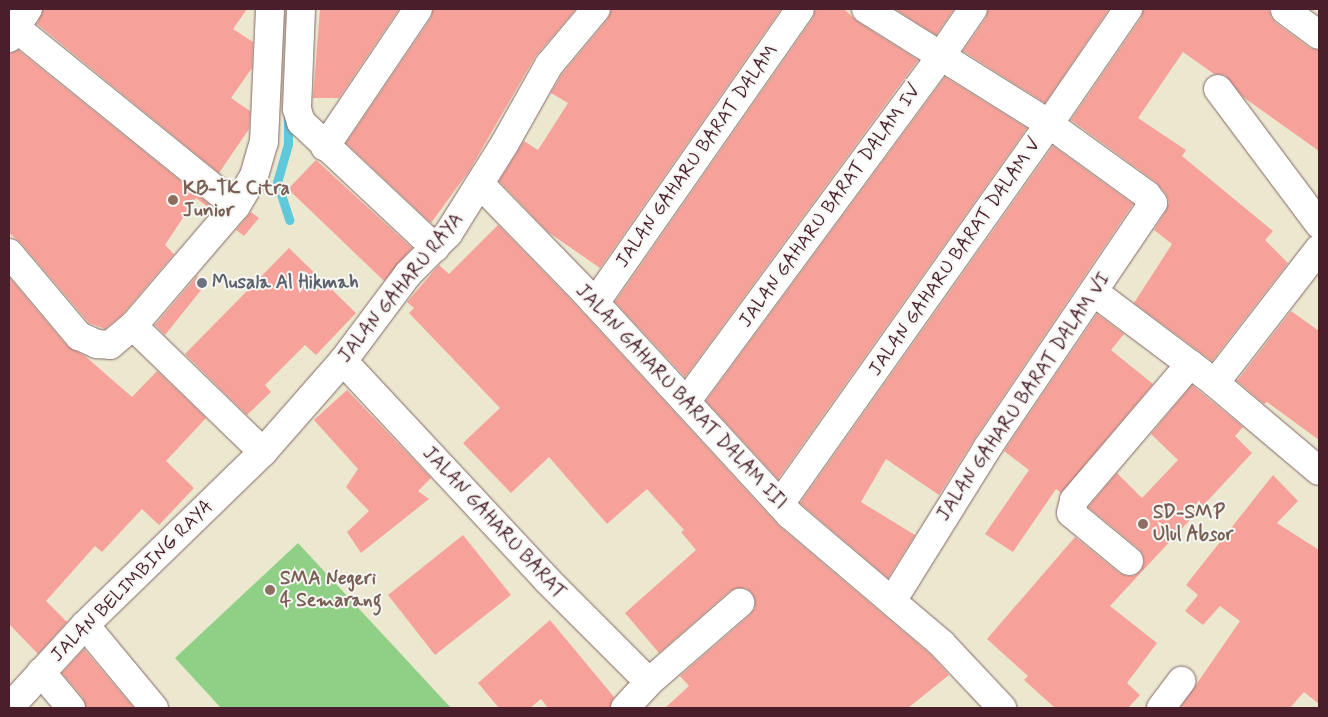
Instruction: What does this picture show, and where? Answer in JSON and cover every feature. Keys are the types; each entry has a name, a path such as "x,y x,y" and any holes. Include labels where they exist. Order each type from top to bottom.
{"street":[{"path":"301,9 297,109 305,127 435,248"},
{"path":"325,147 418,9"},
{"name":"JALAN GAHARU RAYA","path":"260,455 343,361 408,274 448,234 480,184 549,65 596,9"},
{"name":"JALAN GAHARU BARAT DALAM","path":"595,303 800,9"},
{"path":"866,9 1049,124"},
{"name":"JALAN GAHARU BARAT DALAM IV","path":"686,402 940,57 973,9"},
{"name":"JALAN GAHARU BARAT DALAM V","path":"780,504 1049,124 1128,9"},
{"path":"1285,10 1319,35"},
{"path":"9,253 80,336 97,344 110,345 126,333 236,206 254,176 264,142 267,11"},
{"path":"17,25 236,206"},
{"path":"1218,89 1319,224"},
{"name":"JALAN GAHARU BARAT DALAM VI","path":"892,601 988,447 1151,207 1152,198 1049,124"},
{"name":"JALAN GAHARU BARAT DALAM III","path":"480,184 595,303 790,516 942,644 1002,708"},
{"path":"1215,383 1310,279 1319,249"},
{"path":"1094,292 1215,383 1319,472"},
{"path":"126,333 260,455"},
{"name":"JALAN GAHARU BARAT","path":"343,361 546,580 649,682"},
{"path":"1129,561 1071,513 1074,500 1190,364"},
{"name":"JALAN BELIMBING RAYA","path":"9,708 85,625 260,455"},
{"path":"625,708 649,682 740,602"},
{"path":"85,625 154,708"},
{"path":"41,672 71,708"},
{"path":"1161,708 1181,681"}],"green space":[{"path":"298,543 451,708 221,708 175,658"}],"building":[{"path":"43,9 247,9 233,29 253,42 252,68 231,98 250,111 249,129 219,173 37,24"},
{"path":"320,9 399,9 339,98 313,98"},
{"path":"433,9 576,9 535,57 469,171 431,223 346,143 431,18"},
{"path":"611,9 781,9 600,268 548,232 499,181 524,141 538,150 568,103 551,93 562,74 608,19"},
{"path":"815,9 844,9 858,22 918,60 685,377 615,302 813,18"},
{"path":"895,9 954,9 936,35"},
{"path":"988,9 1109,9 1045,103 963,51 986,18"},
{"path":"1143,9 1269,9 1271,17 1276,23 1310,48 1319,50 1319,151 1243,97 1225,75 1214,74 1183,52 1138,118 1186,150 1182,156 1273,231 1265,240 1288,263 1212,361 1134,303 1172,244 1154,230 1166,211 1169,202 1166,194 1156,182 1071,120 1141,18"},
{"path":"18,50 214,208 212,210 196,198 165,245 174,254 122,315 105,329 89,323 21,243 9,233 9,54"},
{"path":"945,77 1027,128 778,479 706,401"},
{"path":"1053,146 1133,204 975,438 939,495 886,459 861,502 915,535 888,578 800,503"},
{"path":"316,160 412,248 384,281 288,189"},
{"path":"251,212 259,218 244,236 236,230"},
{"path":"498,225 574,303 779,526 931,655 949,675 908,708 665,708 689,686 680,676 750,615 755,608 755,600 752,593 746,588 730,591 659,653 625,613 696,550 681,532 684,530 647,489 607,524 549,457 511,493 463,443 500,408 409,313 414,308 407,302 439,265 449,274"},
{"path":"289,248 356,313 316,355 305,345 265,385 271,392 247,415 185,354"},
{"path":"197,276 206,284 165,335 155,325"},
{"path":"9,277 67,346 85,356 132,397 157,371 206,418 166,461 194,488 159,525 142,509 102,552 95,546 46,601 67,622 38,654 9,624"},
{"path":"1291,311 1319,331 1319,440 1267,402 1264,404 1237,381"},
{"path":"1097,314 1124,334 1111,350 1153,384 1061,493 1056,489 1013,552 985,534 1029,470 1004,451"},
{"path":"1192,385 1243,427 1235,436 1252,453 1110,606 1157,643 1127,683 1140,695 1128,708 1055,708 1024,680 1028,676 987,639 1075,537 1119,573 1134,576 1141,571 1144,563 1143,555 1139,549 1088,507 1117,473 1142,498 1178,460 1151,434"},
{"path":"347,390 431,478 418,491 429,499 361,553 347,532 369,511 346,487 358,469 314,420"},
{"path":"1273,475 1298,501 1277,523 1319,550 1319,704 1304,692 1290,708 1180,708 1240,621 1220,606 1203,625 1185,611 1198,595 1186,585"},
{"path":"463,535 511,595 435,655 388,595"},
{"path":"550,620 614,697 610,708 548,708 541,699 530,708 499,708 478,683"},
{"path":"84,649 134,708 86,708 83,698 62,673"}],"waterway":[{"path":"288,115 288,144 277,182 289,220"}],"place":[{"name":"KB-TK Citra Junior","path":"173,200"},
{"name":"Musala Al Hikmah","path":"202,283"},
{"name":"SD-SMP Ulul Absor","path":"1143,524"},
{"name":"SMA Negeri 4 Semarang","path":"270,590"}]}
